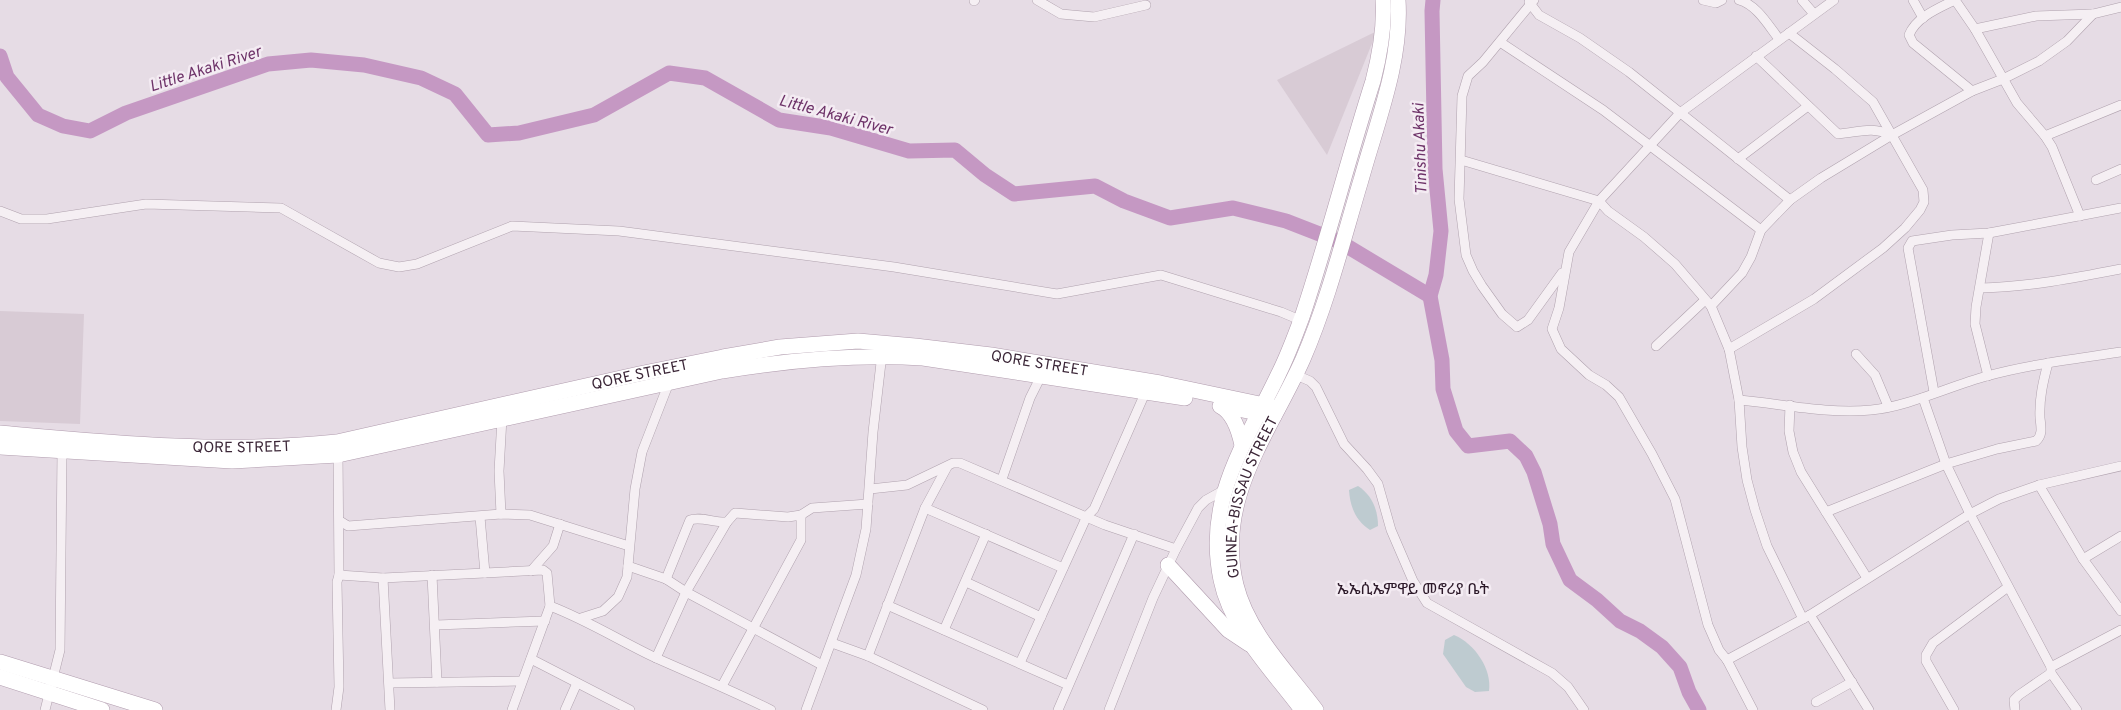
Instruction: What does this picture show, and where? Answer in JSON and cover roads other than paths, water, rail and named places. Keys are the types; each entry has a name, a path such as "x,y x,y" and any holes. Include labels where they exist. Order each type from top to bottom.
{"main road":[{"path":"1302,710 1252,646 1227,601 1221,580 1218,535 1224,490 1242,445 1284,362 1316,270 1381,52 1384,16 1383,0"},
{"name":"GUINEA-BISSAU STREET","path":"1316,710 1258,634 1243,609 1236,584 1232,554 1233,524 1238,496 1248,468 1296,375 1334,274 1391,75 1396,38 1398,0"},
{"name":"QORE STREET","path":"883,350 923,358 1276,412"},
{"name":"QORE STREET","path":"0,433 208,448 338,448 670,375 883,350 991,356 1160,383 1234,399 1261,409"},
{"name":"QORE STREET","path":"0,447 232,461 338,448 502,418 670,375"},
{"path":"1234,399 1259,397 1273,385"},
{"path":"1216,404 1227,409 1238,427 1242,445"},
{"path":"1168,566 1228,630 1252,646"},
{"path":"0,662 102,710"},
{"path":"0,676 155,710"}],"street":[{"path":"1037,0 1061,14 1094,17 1146,5"},
{"path":"1703,0 1716,3 1722,0"},
{"path":"1739,0 1747,2 1755,9 1779,40"},
{"path":"1802,0 1814,14"},
{"path":"1753,710 1727,660 1719,650 1708,625 1675,500 1652,454 1619,397 1606,385 1590,375 1561,349 1552,328 1559,308 1569,252 1598,201 1680,113 1701,100 1756,56 1834,0"},
{"path":"1913,0 1923,18"},
{"path":"1972,91 1914,43 1909,35 1911,29 1923,18 1954,0 1975,29 2017,103 2046,136 2080,216"},
{"path":"1565,268 1528,320 1516,327 1502,314 1482,286 1466,255 1458,199 1462,96 1468,76 1500,42 1531,1 1539,15 1580,38 1629,72 1790,200"},
{"path":"1975,29 2036,16 2093,14 2121,7"},
{"path":"1656,346 1742,274 1751,257 1761,230 1790,200 1821,178 1892,135 1972,91 2003,79 2039,61 2067,41 2093,14"},
{"path":"1729,349 1838,282 1905,228 1924,202 1923,190 1873,102 1789,33"},
{"path":"1500,42 1603,110 1704,189 1761,230"},
{"path":"1756,56 1838,134 1878,129 1892,135"},
{"path":"2046,136 2121,105"},
{"path":"1738,159 1808,106"},
{"path":"1461,160 1598,201 1675,264 1708,303 1729,349 1739,400 1742,447 1747,480 1767,546 1806,617 1852,682 1869,710"},
{"path":"2096,180 2121,169"},
{"path":"0,211 21,219 47,219 146,204 281,208 379,263 399,267 416,264 512,226 619,231 894,267 1057,294 1161,275 1281,312 1300,320"},
{"path":"1934,392 1908,248 1912,241 1989,233 2121,208"},
{"path":"1988,376 1975,324 1976,307 1989,233"},
{"path":"1980,288 2072,278 2121,269"},
{"path":"806,710 856,575 866,529 873,432 883,350"},
{"path":"1739,400 1790,405 1832,412 1872,410 1923,398 1934,392 1988,376 2048,363 2121,352"},
{"path":"1856,354 1875,375 1888,406"},
{"path":"1826,512 1946,464 1997,449 2036,441 2041,434 2040,406 2048,363"},
{"path":"581,618 604,611 618,597 627,577 635,489 642,452 670,375"},
{"path":"1296,375 1316,387 1344,444 1378,484 1391,530 1413,581 1427,603 1552,673 1568,687 1584,710"},
{"path":"1002,479 1030,398 1041,376"},
{"path":"1020,663 1087,516 1094,509 1146,391"},
{"path":"1923,398 1946,464 1970,514 2051,670 2077,710"},
{"path":"1790,405 1789,431 1793,452 1801,472 1868,578"},
{"path":"501,514 499,471 502,418"},
{"path":"336,710 339,687 336,582 339,575 340,521 338,448"},
{"path":"45,710 60,650 62,452"},
{"path":"870,489 907,484 960,463 1087,516 1176,549"},
{"path":"1727,660 1806,617 1970,514 1999,499 2039,485 2121,466"},
{"path":"868,656 925,508 947,467"},
{"path":"2039,485 2083,559 2121,611"},
{"path":"1109,710 1153,598 1176,549 1198,508 1206,500 1224,490"},
{"path":"656,658 686,592 727,522 735,513 771,516 801,515 812,508 868,504"},
{"path":"925,508 1063,568"},
{"path":"340,521 348,526 501,514 530,515 629,546"},
{"path":"722,686 801,540 801,515"},
{"path":"480,517 485,573"},
{"path":"666,579 690,520 696,518 718,523 727,522"},
{"path":"531,571 553,546 560,524"},
{"path":"944,630 986,534"},
{"path":"1058,710 1134,534"},
{"path":"2083,559 2121,536"},
{"path":"628,566 666,579 686,592 822,665"},
{"path":"339,575 384,578 543,570 547,573 550,606 512,710"},
{"path":"432,575 436,625 437,682"},
{"path":"384,578 390,710"},
{"path":"966,582 1041,617"},
{"path":"1954,710 1926,661 1926,655 1934,643 2008,587"},
{"path":"887,605 1068,685"},
{"path":"550,606 581,618 604,632 656,658 722,686 771,710"},
{"path":"436,625 545,622"},
{"path":"2016,710 2014,700 2051,670 2121,630"},
{"path":"832,643 868,656 983,710"},
{"path":"531,659 625,709"},
{"path":"389,683 522,681"},
{"path":"1816,702 1852,682"},
{"path":"565,710 577,683"}],"waterway":[{"name":"Little Akaki River","path":"1433,0 1435,169 1441,231 1436,275 1430,296 1442,360 1443,389 1456,431 1468,446 1510,441 1526,456 1534,472 1550,524 1553,544 1570,580 1597,600 1620,621 1640,631 1662,647 1680,667 1689,692 1699,710"},
{"name":"Little Akaki River","path":"0,56 7,77 38,115 63,126 90,131 126,113 268,64 311,60 364,65 421,78 455,94 488,135 519,133 594,115 669,73 705,78 779,120 831,128 909,151 955,150 985,175 1014,194 1095,186 1124,201 1170,218 1233,208 1286,221 1340,242 1430,296"}],"district":[{"name":"ኤኤሲኤምዋይ መኖሪያ ቤት","path":"1413,588"}],"water label":[{"name":"Tinishu Akaki","path":"1419,149"}]}
